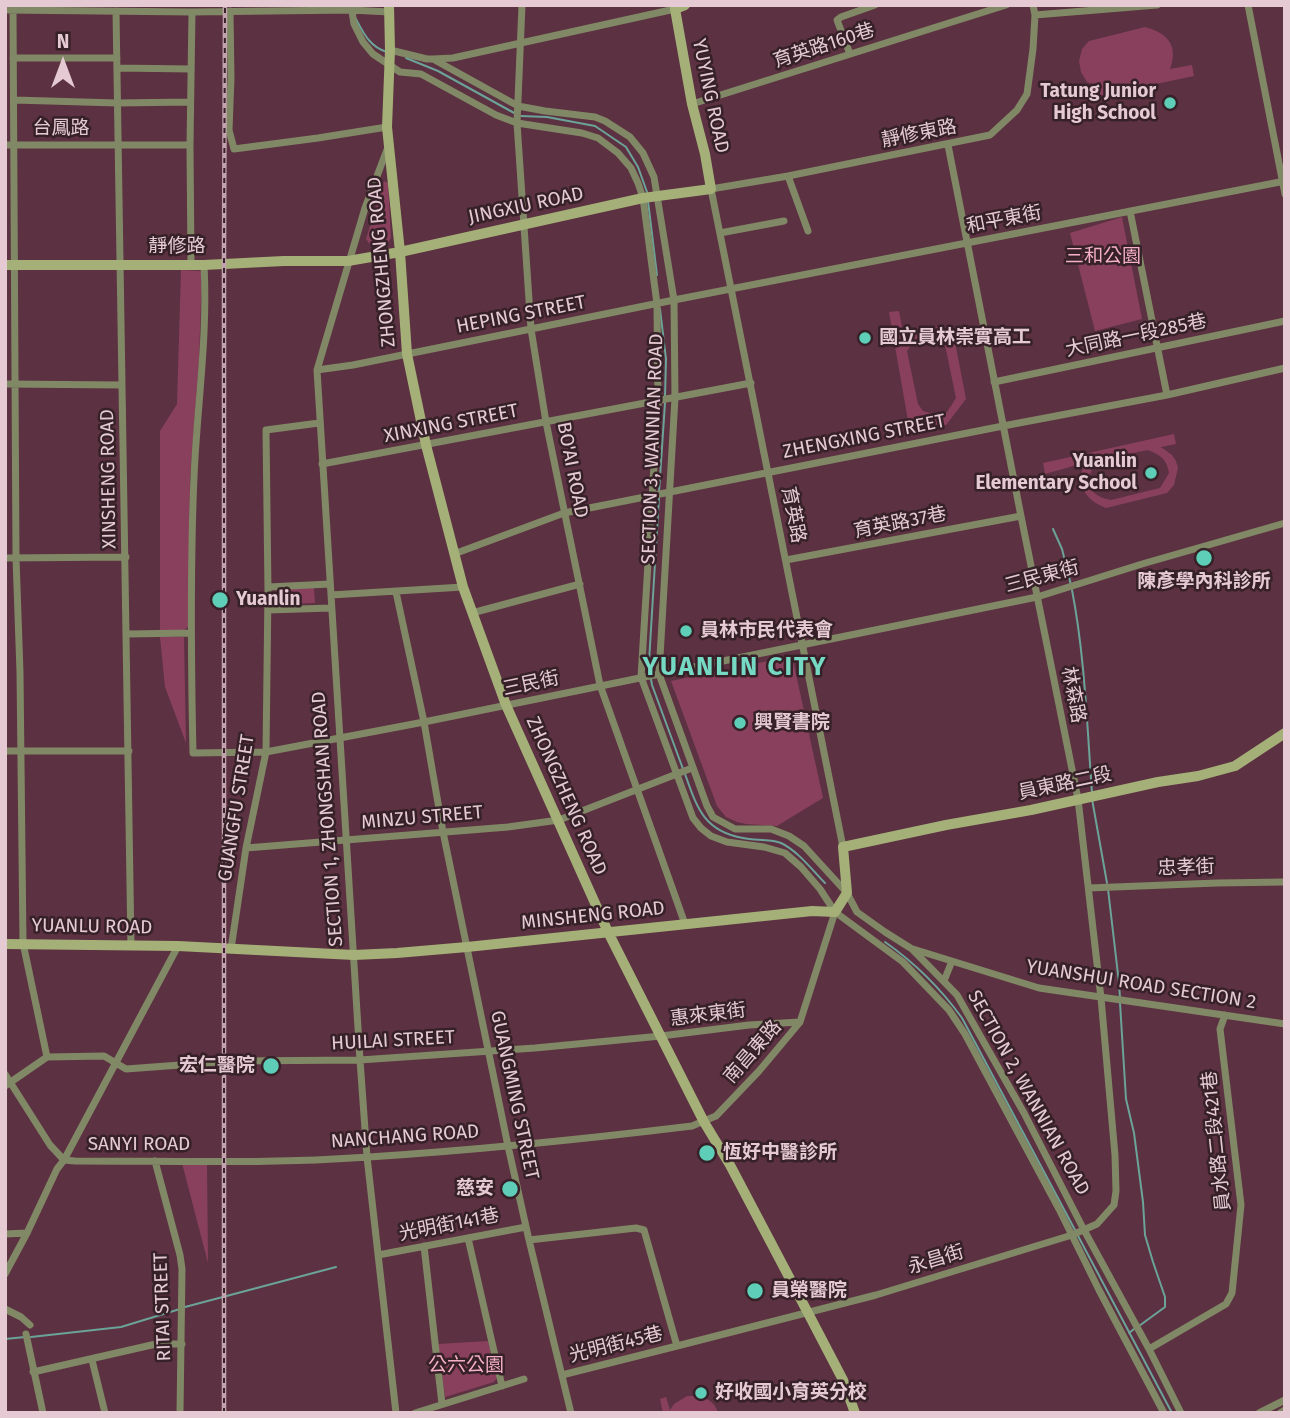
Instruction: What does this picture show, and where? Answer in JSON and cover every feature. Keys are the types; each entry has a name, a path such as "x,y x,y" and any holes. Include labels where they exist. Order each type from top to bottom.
{"street":[{"name":"BO'AI ROAD","path":"522,5 517,123 531,329 546,422 600,685 685,924"},
{"path":"850,54 837,20 875,5"},
{"name":"育英路160巷","path":"692,104 1006,5"},
{"name":"靜修東路","path":"711,189 990,135 1017,110 1027,94 1033,49 1033,5"},
{"path":"1035,15 1157,5"},
{"path":"1248,5 1285,194"},
{"path":"433,59 453,58 520,44 678,7"},
{"name":"YUYING ROAD","path":"678,7 692,104 711,189"},
{"path":"8,1084 47,1057 23,943 15,384 9,265 15,145 9,10 62,8 192,12 389,8"},
{"path":"351,8 354,24 363,42 373,54 389,65"},
{"name":"ZHONGZHENG ROAD","path":"389,8 387,127 407,354 426,445 463,587 506,705 608,932 704,1122 730,1165 843,1380 855,1413"},
{"name":"XINSHENG ROAD","path":"116,11 131,946"},
{"path":"230,11 229,130 234,149 387,127"},
{"path":"191,264 192,12"},
{"name":"SECTION 3, WANNIAN ROAD","path":"390,50 433,59 518,106 606,121 630,137 643,153 654,177 674,300 675,398 659,674 692,768 713,817 735,829 771,830 789,836 804,846 847,893"},
{"path":"13,58 117,58"},
{"name":"SECTION 3, WANNIAN ROAD","path":"389,65 400,72 421,74 496,115 517,123 598,138 618,153 631,168 643,198 657,304 658,401 641,677 692,818 711,835 727,842 785,853 807,875 835,912"},
{"path":"117,68 191,69"},
{"path":"14,100 190,102"},
{"name":"台鳳路","path":"5,145 190,145"},
{"name":"林森路","path":"948,145 1078,799 1101,998 1116,1191 1114,1205 1097,1224 1072,1235"},
{"name":"SECTION 1, ZHONGSHAN ROAD","path":"178,946 354,955 317,369 365,208 389,146"},
{"path":"788,176 808,231"},
{"name":"和平東街","path":"732,289 1284,181"},
{"name":"JINGXIU ROAD","path":"348,261 643,198 711,189"},
{"name":"育英路","path":"711,189 843,847"},
{"path":"1130,211 1167,395"},
{"path":"720,233 784,221"},
{"name":"靜修路","path":"9,265 204,265 348,261"},
{"path":"127,634 191,633 194,475 206,298 204,265"},
{"name":"HEPING STREET","path":"317,369 352,365 732,289"},
{"name":"大同路一段285巷","path":"995,382 1285,321"},
{"name":"ZHENGXING STREET","path":"454,554 564,513 1167,395 1285,368"},
{"name":"XINXING STREET","path":"322,464 751,383"},
{"path":"5,384 122,385"},
{"name":"GUANGFU STREET","path":"231,949 246,848 266,751 266,430 320,423"},
{"name":"育英路37巷","path":"786,560 1021,516"},
{"name":"三民東街","path":"802,644 1037,597 1285,523"},
{"path":"5,558 126,557"},
{"path":"268,587 330,584"},
{"path":"472,613 580,584"},
{"path":"331,595 463,587"},
{"name":"GUANGMING STREET","path":"397,592 508,1146 571,1413"},
{"path":"268,610 331,608"},
{"name":"三民街","path":"191,633 193,753 266,751 424,722 802,644"},
{"name":"員東路二段","path":"843,847 1157,782 1198,776 1235,766 1285,733"},
{"path":"5,751 129,751"},
{"name":"MINZU STREET","path":"246,848 559,820 692,768"},
{"path":"835,912 847,893 843,847"},
{"name":"忠孝街","path":"1088,888 1285,882"},
{"name":"SECTION 2, WANNIAN ROAD","path":"847,893 857,912 912,949 957,995 1034,1131 1181,1413"},
{"name":"MINSHENG ROAD","path":"354,955 467,947 813,911 835,912"},
{"name":"SECTION 2, WANNIAN ROAD","path":"835,912 903,962 949,1010 965,1034 1164,1413"},
{"name":"南昌東路","path":"704,1122 716,1116 759,1071 800,1021 835,912"},
{"name":"YUANLU ROAD","path":"5,944 178,946"},
{"path":"5,1274 57,1169 178,946"},
{"name":"YUANSHUI ROAD SECTION 2","path":"912,949 1039,988 1285,1024"},
{"path":"354,955 367,1157 396,1413"},
{"path":"944,981 952,961"},
{"name":"員水路二段421巷","path":"1149,1349 1226,1304 1232,1293 1241,1205 1220,1029 1225,1015"},
{"name":"惠來東街","path":"661,1037 800,1021"},
{"name":"HUILAI STREET","path":"47,1057 104,1056 126,1069 234,1061 360,1060 661,1037"},
{"name":"SANYI ROAD","path":"5,1074 8,1084 50,1145 64,1160 234,1160"},
{"name":"NANCHANG ROAD","path":"234,1160 367,1157 508,1146 692,1126 704,1122"},
{"name":"RITAI STREET","path":"155,1161 182,1269 180,1413"},
{"name":"光明街141巷","path":"378,1255 526,1227"},
{"path":"529,1240 636,1228 645,1230 677,1346 808,1313"},
{"path":"5,1234 27,1233"},
{"name":"永昌街","path":"808,1313 1072,1235"},
{"path":"468,1238 502,1386"},
{"path":"424,1246 442,1404"},
{"path":"5,1309 30,1325"},
{"path":"26,1334 43,1413"},
{"path":"33,1372 156,1344 182,1344"},
{"name":"光明街45巷","path":"562,1375 677,1346"},
{"path":"92,1360 104,1413"},
{"path":"415,1413 524,1379"},
{"path":"1259,1413 1285,1400"}],"green space":[{"path":"1145,27 1169,41 1173,53 1170,69 1192,65 1194,76 1079,100 1077,91 1098,86 1087,82 1081,72 1079,61 1082,49 1089,41"},
{"path":"384,181 388,183 391,238 387,244 371,246 366,239"},
{"name":"三和公園","path":"1122,217 1142,319 1095,331 1070,233"},
{"path":"181,270 202,271 190,479 188,627 183,631 160,631 160,431 177,404"},
{"path":"899,311 904,338 918,327 937,327 950,335 955,342 966,399 946,425 935,425 918,419 919,430 910,432 889,312","holes":["921,336 937,338 945,345 956,398 947,412 940,416 923,411 918,404 907,351"]},
{"path":"1174,434 1176,444 1161,447 1172,455 1178,468 1174,485 1167,493 1106,508 1092,500 1084,491 1081,478 1084,463 1045,474 1043,463","holes":["1148,450 1160,456 1167,465 1169,473 1160,488 1111,500 1096,495 1092,490 1089,480 1098,460"]},
{"path":"314,588 315,603 279,604 279,589"},
{"path":"160,637 184,637 186,743 165,687"},
{"path":"792,656 823,798 777,826 737,822 726,817 717,806 671,681"},
{"path":"182,1163 207,1163 208,1263"},
{"name":"公六公園","path":"488,1341 497,1378 494,1382 445,1397 438,1344"},
{"path":"687,1396 706,1399 718,1413 663,1413 660,1399 666,1397 670,1410"}],"waterway":[{"path":"356,19 372,43 387,52"},
{"path":"406,58 438,71 516,114"},
{"path":"521,116 547,117 595,126 626,147 638,167 647,192"},
{"path":"648,201 657,275"},
{"path":"660,309 666,359 665,397"},
{"path":"659,492 665,403"},
{"path":"650,673 659,497"},
{"path":"1053,529 1062,549 1071,585"},
{"path":"1072,590 1083,666 1092,793"},
{"path":"651,679 683,769"},
{"path":"685,774 698,807 711,824 730,835 787,846 825,883"},
{"path":"1092,799 1107,883"},
{"path":"1108,889 1120,998"},
{"path":"885,942 927,977 962,1018 1075,1230"},
{"path":"1120,1003 1126,1099 1134,1133 1145,1235 1165,1297 1165,1307 1139,1326"},
{"path":"1077,1234 1172,1413"},
{"path":"185,1307 336,1267"},
{"path":"31,1337 121,1327 180,1309"},
{"path":"1129,1333 1134,1329"},
{"path":"5,1339 25,1337"}],"railway":[{"path":"224,1413 225,5"}],"place":[{"name":"Tatung Junior High School","path":"1170,103"},
{"name":"國立員林崇實高工","path":"865,338"},
{"name":"Yuanlin Elementary School","path":"1151,473"},
{"name":"陳彥學內科診所","path":"1204,558"},
{"name":"Yuanlin","path":"220,600"},
{"name":"員林市民代表會","path":"686,631"},
{"name":"興賢書院","path":"740,723"},
{"name":"宏仁醫院","path":"271,1066"},
{"name":"恆好中醫診所","path":"707,1153"},
{"name":"慈安","path":"510,1189"},
{"name":"員榮醫院","path":"755,1291"},
{"name":"好收國小育英分校","path":"701,1393"}],"district":[{"name":"YUANLIN CITY","path":"735,668"}]}
